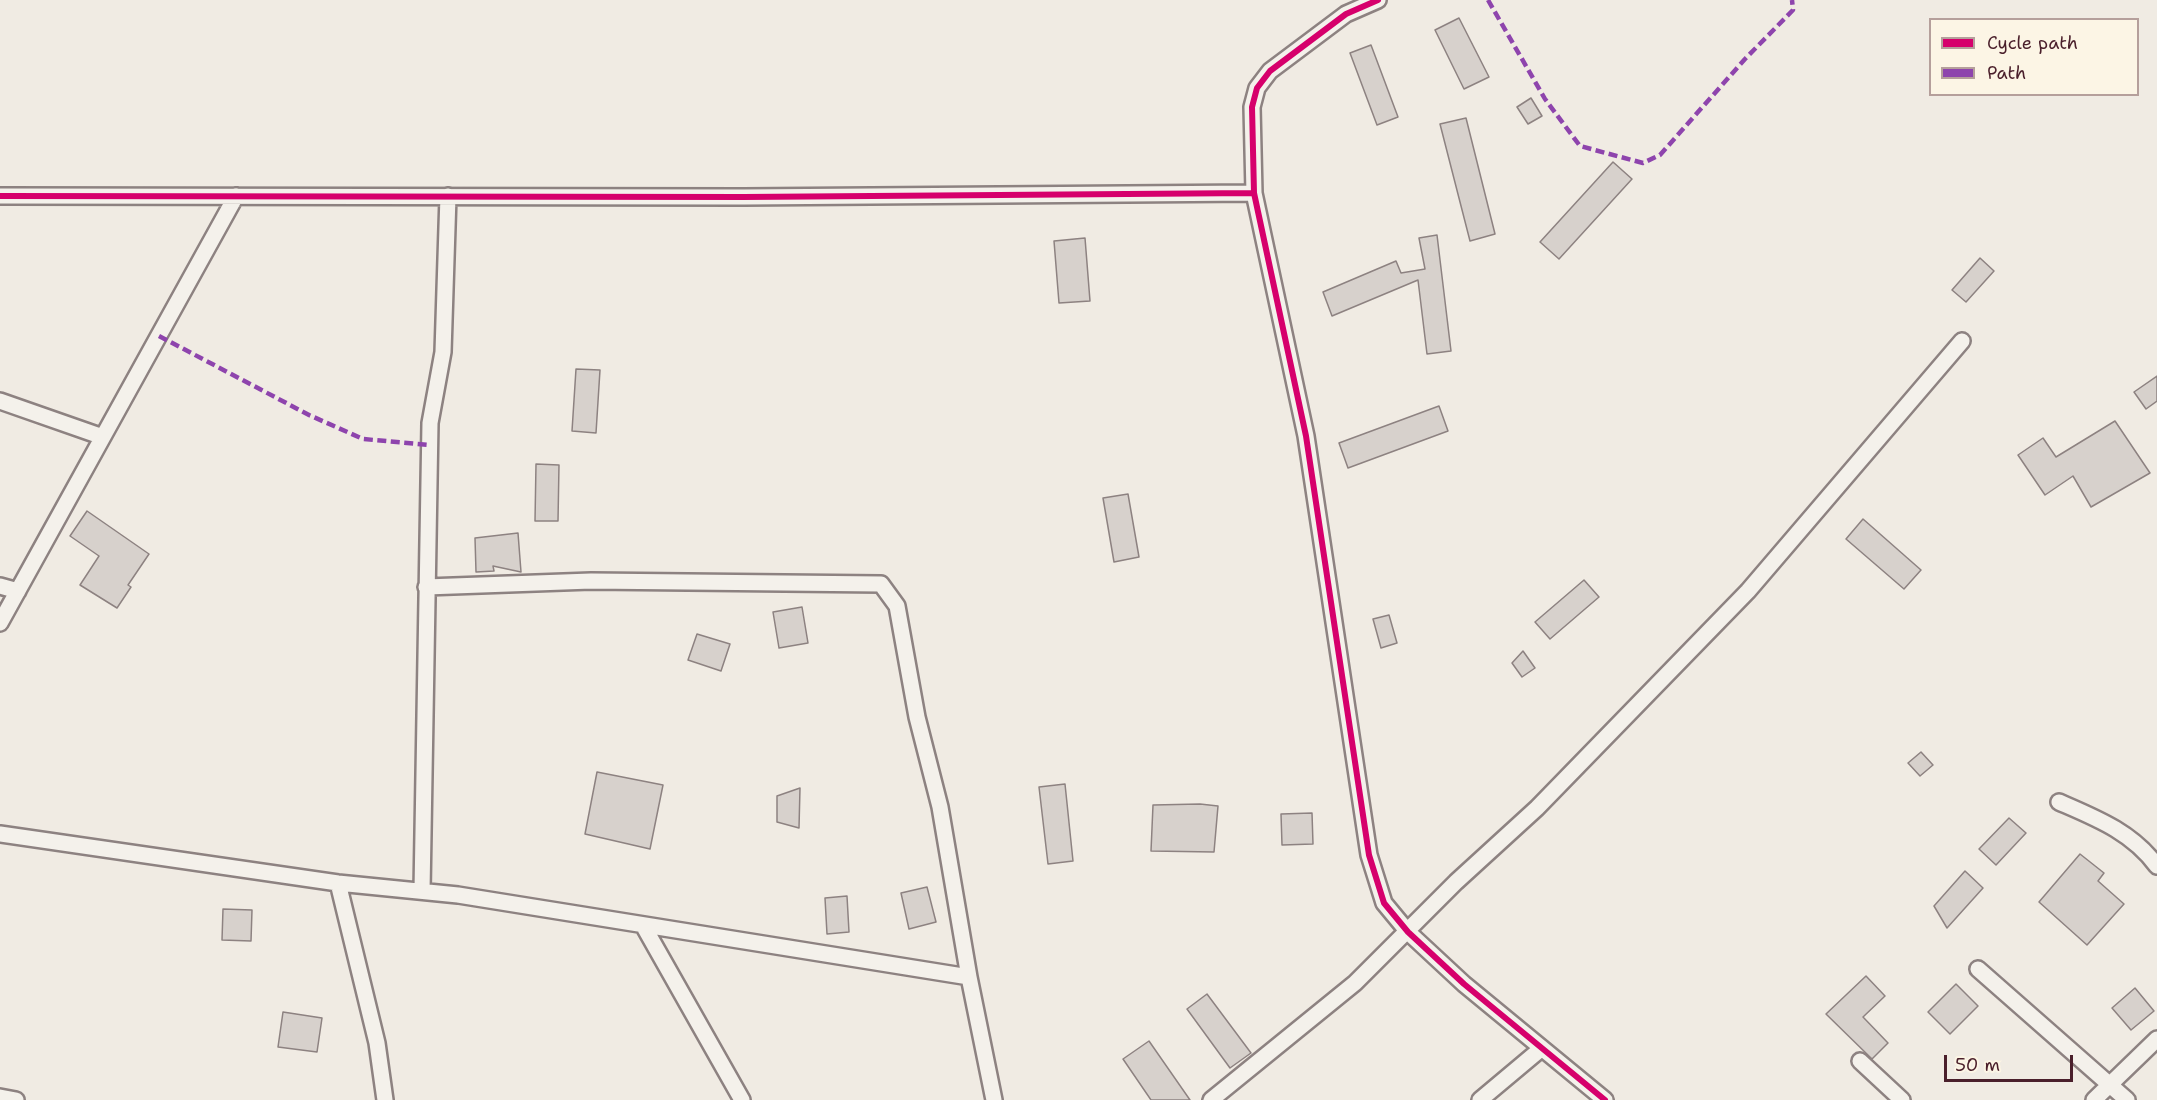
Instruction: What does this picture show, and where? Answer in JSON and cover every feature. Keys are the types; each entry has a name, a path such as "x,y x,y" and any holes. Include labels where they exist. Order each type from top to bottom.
{"street":[{"path":"1378,0 1346,14 1299,47 1270,71 1257,88 1252,108 1254,193 1306,436 1369,855 1384,903 1408,932 1464,984 1605,1100"},
{"path":"0,196 1254,193"},
{"path":"0,624 236,196"},
{"path":"422,891 430,423 443,352 448,196"},
{"path":"1211,1100 1355,983 1456,882 1537,808 1748,591 1962,341"},
{"path":"0,401 104,437"},
{"path":"426,587 591,581 881,584 897,606 916,717 940,807 969,977 994,1100"},
{"path":"0,586 18,591"},
{"path":"2059,802 2114,826 2146,852 2157,866"},
{"path":"0,834 338,884 458,895 969,977"},
{"path":"338,884 377,1043 385,1100"},
{"path":"643,925 739,1099"},
{"path":"1978,969 2127,1100"},
{"path":"2094,1100 2112,1086 2157,1039"},
{"path":"1480,1100 1542,1048"},
{"path":"1860,1061 1902,1100"},
{"path":"0,1097 16,1100"}],"building":[{"path":"1459,18 1489,77 1464,89 1435,30"},
{"path":"1371,45 1398,117 1377,125 1350,53"},
{"path":"1531,98 1542,116 1528,124 1517,107"},
{"path":"1466,118 1495,234 1470,241 1440,124"},
{"path":"1613,162 1632,179 1559,259 1540,242"},
{"path":"1437,235 1451,351 1427,354 1418,280 1332,316 1323,292 1396,261 1401,273 1425,269 1419,238"},
{"path":"1085,238 1090,301 1059,303 1054,241"},
{"path":"1980,258 1994,271 1966,302 1952,290"},
{"path":"576,369 600,370 596,433 572,431"},
{"path":"2157,376 2157,401 2146,409 2134,392"},
{"path":"1439,406 1448,431 1348,468 1339,443"},
{"path":"2115,421 2150,473 2091,507 2073,476 2045,495 2018,455 2043,438 2056,457"},
{"path":"536,464 559,465 558,521 535,521"},
{"path":"1128,494 1139,557 1114,562 1103,498"},
{"path":"87,511 149,554 128,585 131,587 117,608 80,585 99,556 70,536"},
{"path":"1863,519 1921,570 1904,589 1846,539"},
{"path":"518,533 521,572 493,566 494,571 476,572 475,538"},
{"path":"1584,580 1599,597 1550,639 1535,622"},
{"path":"802,607 808,643 779,648 773,612"},
{"path":"1389,615 1397,643 1381,648 1373,619"},
{"path":"697,634 730,644 721,671 688,660"},
{"path":"1523,651 1535,668 1522,677 1512,663"},
{"path":"1921,752 1933,765 1920,776 1908,763"},
{"path":"597,772 663,785 650,849 585,834"},
{"path":"1065,784 1073,861 1048,864 1039,787"},
{"path":"800,788 799,828 777,822 777,796"},
{"path":"1153,805 1218,806 1214,852 1151,851"},
{"path":"1312,813 1313,844 1282,845 1281,814"},
{"path":"2009,818 2026,833 1996,865 1979,849"},
{"path":"2080,854 2104,873 2098,881 2124,904 2087,945 2039,902"},
{"path":"1965,871 1983,888 1947,928 1934,906"},
{"path":"927,887 936,922 909,929 901,893"},
{"path":"847,896 849,932 827,934 825,898"},
{"path":"223,909 252,910 251,941 222,940"},
{"path":"1866,976 1885,996 1863,1017 1888,1043 1872,1059 1826,1014"},
{"path":"1956,984 1978,1006 1950,1034 1928,1012"},
{"path":"2135,988 2154,1011 2131,1030 2112,1008"},
{"path":"1207,994 1251,1053 1230,1068 1187,1009"},
{"path":"283,1012 322,1018 317,1052 278,1047"},
{"path":"1149,1041 1190,1100 1151,1100 1123,1059"}],"marked path":[{"path":"1488,0 1545,99 1580,146 1643,163 1660,155 1745,59 1793,10 1792,0"},
{"path":"159,336 309,415 363,439 430,445"}],"cycle path":[{"path":"1378,0 1346,14 1270,71 1257,88 1252,107 1254,193 1306,436 1369,855 1384,903 1408,932 1464,984 1605,1100"},
{"path":"0,196 744,197 1254,193"}]}
